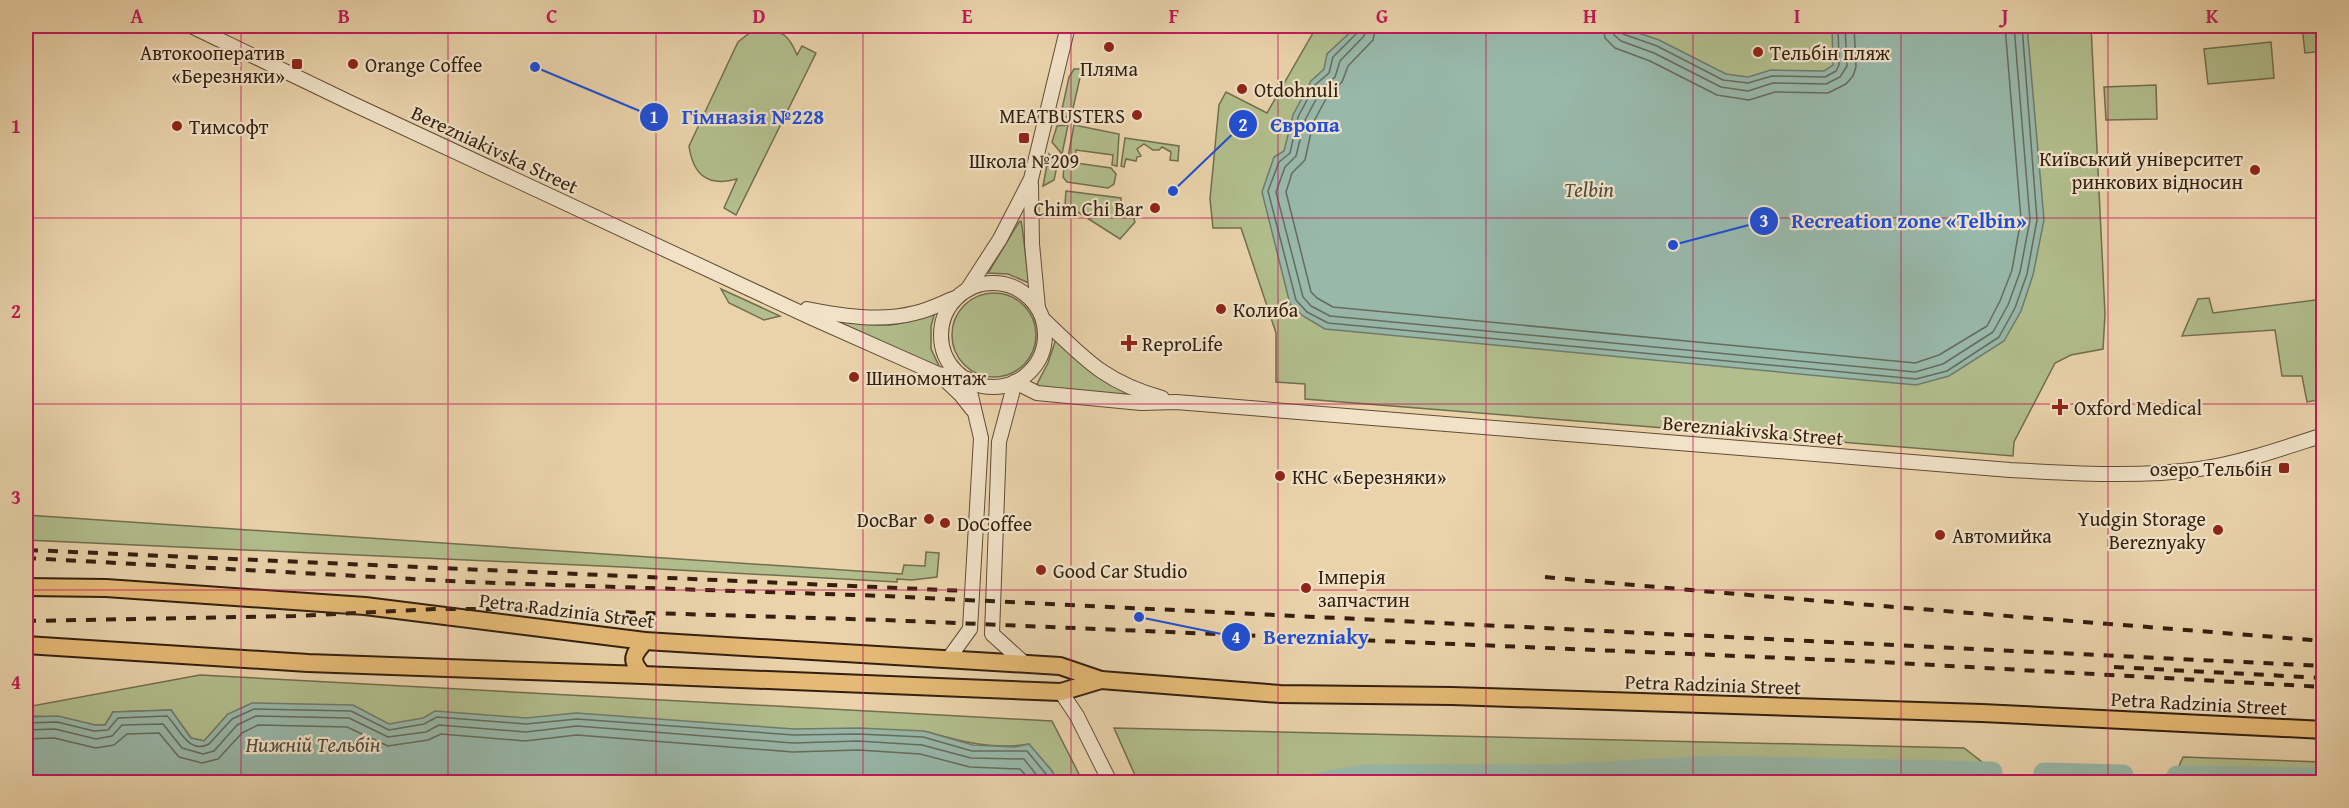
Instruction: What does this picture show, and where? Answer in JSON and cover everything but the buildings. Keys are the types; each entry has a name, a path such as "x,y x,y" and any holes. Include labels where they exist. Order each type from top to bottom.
{"main road":[{"name":"Petra Radzinia Street","path":"26,587 106,588 365,606 645,641 1060,666 1101,680 1280,693 1970,713 2324,730"},
{"path":"643,675 635,666 633,659 635,652 645,641"},
{"name":"Petra Radzinia Street","path":"26,645 308,663 1061,692 1101,680"}],"street":[{"name":"Berezniakivska Street","path":"191,26 353,104 784,304 939,374 967,379"},
{"path":"1031,179 1032,244 1045,342 1039,359 1029,372 1015,382 991,386 967,379 949,361 942,338 946,313 963,293 1000,239 1031,179 1068,26"},
{"path":"963,293 984,284 1006,285 1022,292 1040,314"},
{"name":"Berezniakivska Street","path":"784,304 840,315 885,317 916,313 963,293"},
{"name":"Berezniakivska Street","path":"1040,314 1075,352 1095,368 1136,390 1176,402"},
{"path":"939,374 966,400 978,420"},
{"path":"949,658 970,629 980,447 978,420 967,379"},
{"name":"Berezniakivska Street","path":"1015,382 1038,393 1141,403 1176,402 2010,470 2103,475 2134,475 2201,468 2273,451 2324,435"},
{"path":"1015,382 999,447 992,634 1025,664"},
{"path":"1002,428 1019,402 1038,393"},
{"path":"1061,692 1077,716 1110,783"}],"green space":[{"name":"Telbin","path":"1317,26 2091,26 2105,314 2103,349 2071,355 2055,363 2014,442 2013,456 1305,399 1305,384 1276,382 1276,333 1241,228 1213,228 1210,199 1219,105 1226,92 1267,113"},
{"path":"2302,26 2323,26 2323,51 2305,53"},
{"path":"762,29 780,32 791,43 797,55 802,46 816,53 736,215 724,208 737,179 718,181 704,176 694,165 689,146 738,42 752,31"},
{"path":"2271,42 2274,78 2208,84 2204,49"},
{"path":"1074,69 1082,69 1071,117 1064,117 1061,114 1069,77"},
{"path":"2156,85 2157,119 2106,120 2104,87"},
{"path":"1068,125 1062,154 1052,142 1057,126"},
{"path":"1074,125 1119,134 1117,166 1112,165 1113,155 1076,150 1075,158 1068,157"},
{"path":"1125,138 1179,146 1178,161 1170,160 1171,152 1162,147 1159,150 1153,150 1144,144 1137,149 1141,156 1137,157 1136,161 1126,159 1124,167 1121,166"},
{"path":"1049,154 1058,162 1054,180 1043,186"},
{"path":"1069,162 1111,168 1116,174 1114,184 1108,188 1067,182 1063,177 1064,168"},
{"path":"1066,191 1121,198 1121,205 1130,207 1135,222 1120,239 1065,204"},
{"path":"1021,221 1029,283 1008,274 988,273"},
{"path":"721,289 780,316 764,320 729,303"},
{"path":"994,293 1010,296 1024,305 1033,319 1036,335 1033,351 1024,365 1010,374 994,377 978,374 964,365 955,351 952,335 955,319 964,305 978,296"},
{"path":"2209,298 2213,313 2323,299 2323,399 2307,402 2302,376 2282,376 2275,330 2182,336 2198,299"},
{"path":"935,312 931,326 931,349 941,370 841,323 842,321 887,325"},
{"path":"1056,339 1089,370 1137,395 1137,399 1040,388 1037,384 1048,363"},
{"path":"26,515 902,574 904,565 925,566 926,552 939,553 937,577 897,579 897,582 26,540"},
{"path":"200,675 1052,721 1083,782 1057,782 1052,771 1029,744 1003,746 978,744 928,732 506,762 228,714 204,741 191,738 171,710 113,712 105,725 46,717 26,717 26,707"},
{"path":"1114,728 1964,748 2008,782 1138,782"},
{"path":"2183,757 2323,762 2323,782 2172,782"}],"water":[{"name":"Telbin","path":"1357,26 1530,28 1618,26 1659,40 1726,74 1748,77 1771,70 1824,71 1833,65 1832,26 2027,26 2044,220 2033,275 2021,311 2004,341 1949,376 1916,385 1325,329 1303,316 1290,304 1262,192 1274,157 1284,151 1293,115 1311,81 1324,69 1327,54"},
{"name":"Нижній Тельбін","path":"252,703 353,705 389,724 423,718 435,711 526,718 576,713 794,729 859,728 924,731 973,745 1015,747 1029,744 1052,771 1057,782 26,782 26,717 58,716 95,725 105,725 113,712 171,710 191,738 204,741 228,714"}],"waterway":[{"path":"1324,782 1364,775 1553,775 1710,766 1992,772"},
{"path":"2044,773 2123,775"},
{"path":"2177,776 2324,778"}],"railway":[{"path":"28,550 967,591"},
{"path":"26,558 468,582 885,596 2324,666"},
{"path":"1545,577 2324,641"},
{"path":"26,621 294,616 434,609 513,609 884,620 1880,662 2324,687"},
{"path":"2114,667 2324,678"}],"place":[{"name":"Пляма","path":"1109,47"},
{"name":"Тельбін пляж","path":"1758,52"},
{"name":"Автокооператив «Березняки»","path":"297,64"},
{"name":"Orange Coffee","path":"353,64"},
{"name":"Гімназія №228","path":"535,67"},
{"name":"Otdohnuli","path":"1242,89"},
{"name":"MEATBUSTERS","path":"1137,115"},
{"name":"Тимсофт","path":"177,126"},
{"name":"Школа №209","path":"1024,138"},
{"name":"Київський університет ринкових відносин","path":"2255,170"},
{"name":"Європа","path":"1173,191"},
{"name":"Chim Chi Bar","path":"1155,208"},
{"name":"Recreation zone «Telbin»","path":"1673,245"},
{"name":"Колиба","path":"1221,309"},
{"name":"ReproLife","path":"1129,343"},
{"name":"Шиномонтаж","path":"854,377"},
{"name":"Oxford Medical","path":"2060,407"},
{"name":"озеро Тельбін","path":"2284,468"},
{"name":"КНС «Березняки»","path":"1280,476"},
{"name":"DocBar","path":"929,519"},
{"name":"DoCoffee","path":"945,523"},
{"name":"Yudgin Storage Bereznyaky","path":"2218,530"},
{"name":"Автомийка","path":"1940,535"},
{"name":"Good Car Studio","path":"1041,570"},
{"name":"Імперія запчастин","path":"1306,588"},
{"name":"Berezniaky","path":"1139,617"}]}
